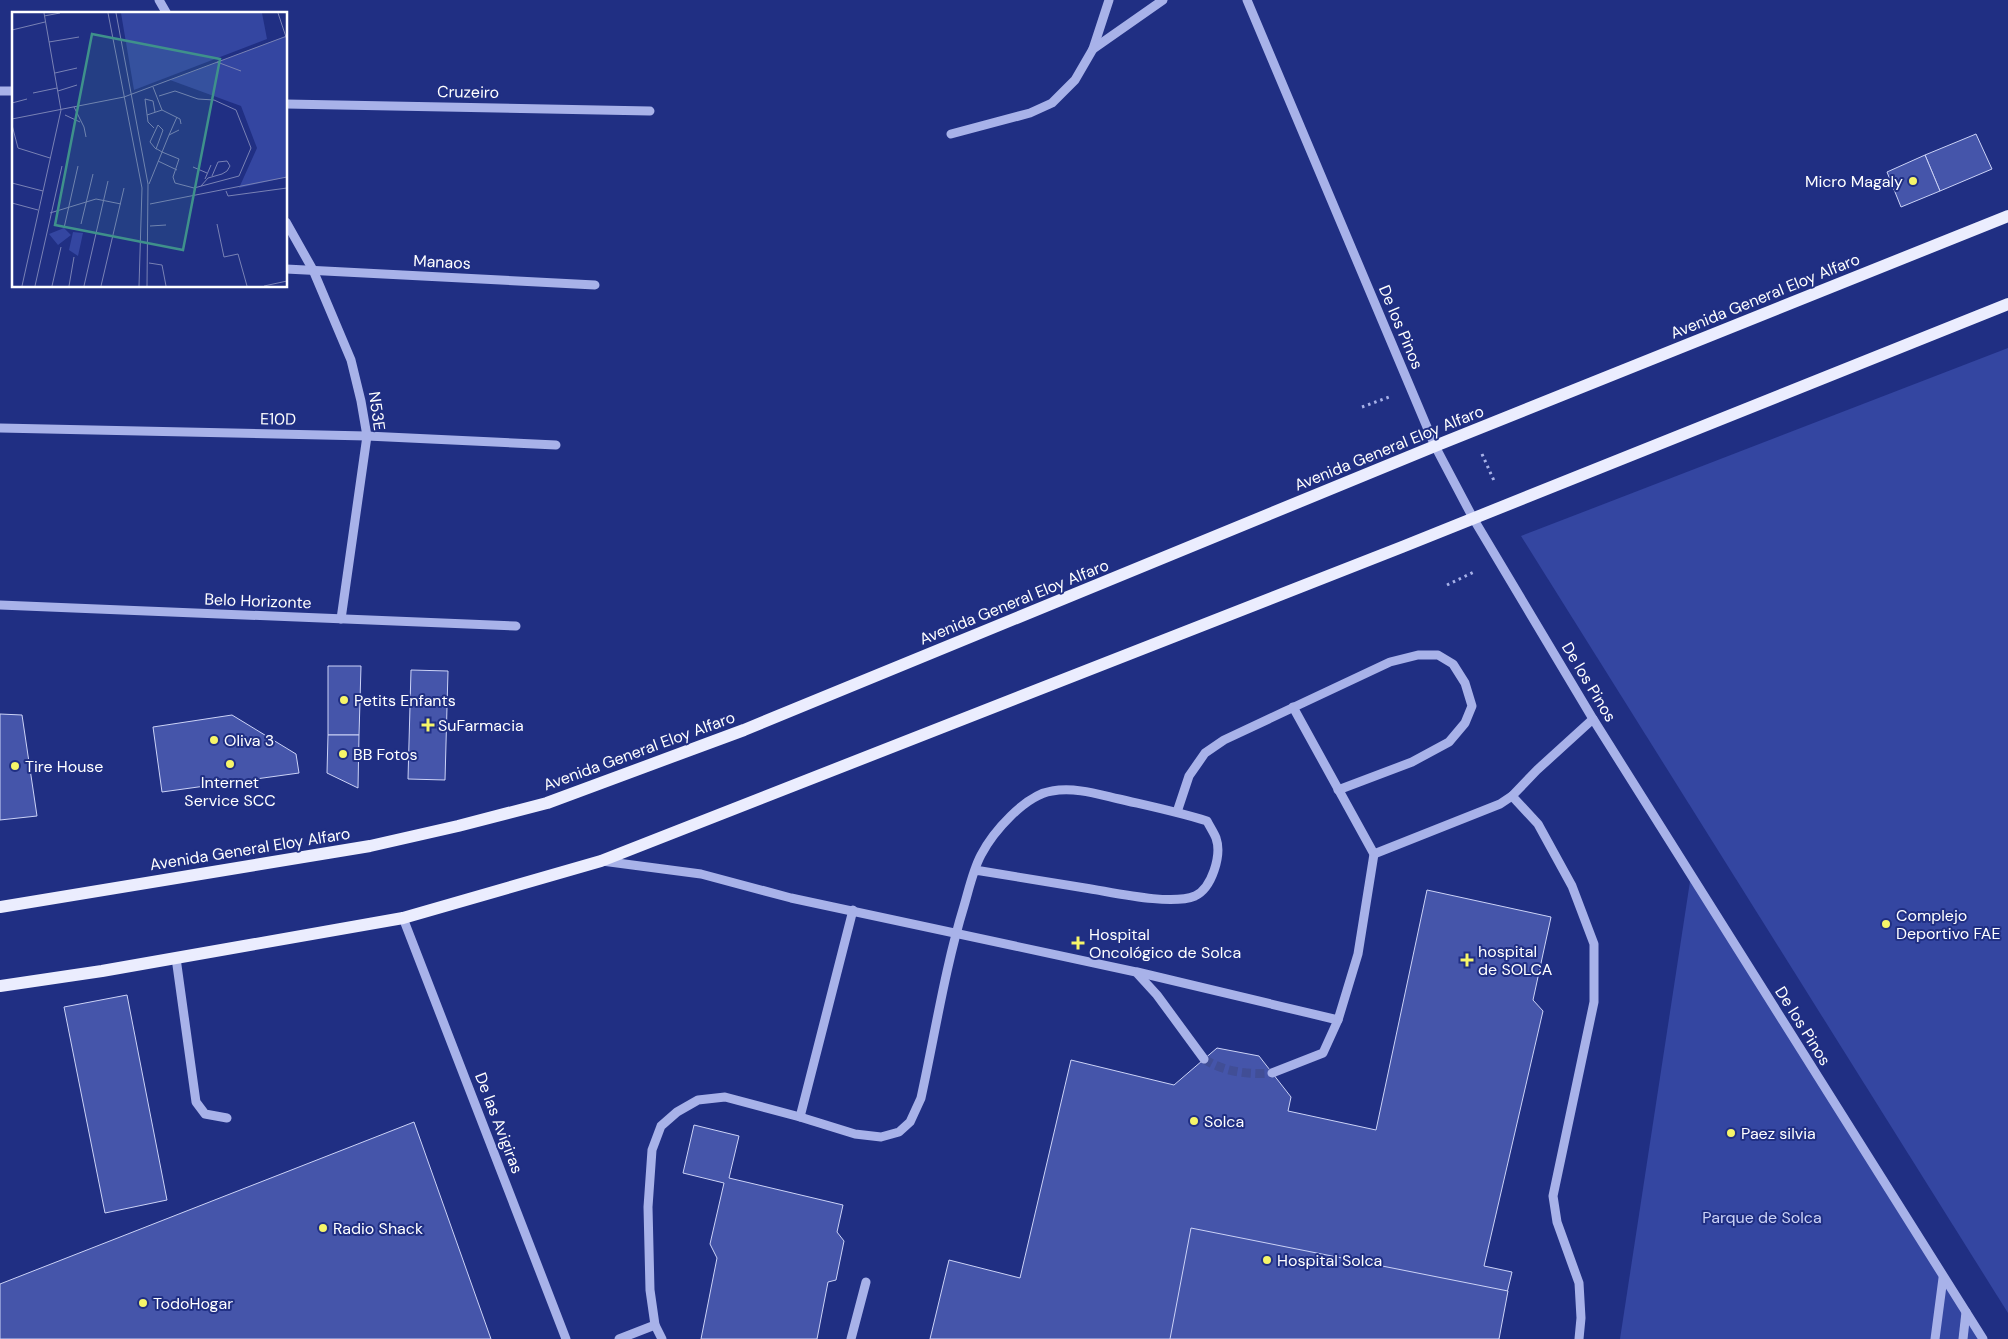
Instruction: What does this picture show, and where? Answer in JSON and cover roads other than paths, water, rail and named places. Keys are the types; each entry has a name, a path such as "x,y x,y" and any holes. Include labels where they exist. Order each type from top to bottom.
{"main road":[{"name":"Avenida General Eloy Alfaro","path":"0,908 370,846 458,826 547,802 744,730 1435,446 2008,216"},
{"path":"0,986 176,958 404,918 602,861 1504,506 2008,304"}],"street":[{"path":"159,0 166,12"},
{"path":"950,134 1030,113 1052,103 1075,80 1093,49 1109,0"},
{"path":"1093,49 1163,0"},
{"name":"De los Pinos","path":"1247,0 1435,446 1473,518 1593,719 1983,1339"},
{"name":"Cruzeiro","path":"288,104 650,111"},
{"name":"N53E","path":"288,226 312,270 351,360 362,401 366,436 341,619"},
{"name":"Manaos","path":"288,269 595,285"},
{"name":"E10D","path":"0,428 366,436 556,444"},
{"name":"Belo Horizonte","path":"0,605 516,626"},
{"path":"1177,812 1189,776 1205,753 1224,740 1390,662 1418,655 1438,655 1453,664 1465,683 1472,706 1465,723 1449,742 1412,762 1338,790"},
{"path":"1272,1073 1323,1053 1338,1020 1358,954 1374,854 1293,707"},
{"path":"1374,854 1500,804 1512,796 1537,770 1593,719"},
{"path":"662,1339 655,1325 650,1290 648,1207 652,1150 661,1126 677,1112 698,1100 724,1097 855,1134 881,1137 899,1132 910,1122 921,1098 956,933 980,856 997,831 1031,798 1051,791 1079,790 1177,812 1207,821 1216,839 1217,854 1212,877 1204,889 1195,896 1180,899 1158,898 976,870"},
{"path":"1512,796 1538,824 1572,886 1594,944 1594,1002 1554,1196 1557,1222 1579,1283 1581,1318 1579,1339"},
{"path":"602,861 701,874 791,898 1136,972 1338,1020"},
{"path":"800,1117 853,910"},
{"name":"De las Avigiras","path":"404,918 566,1339"},
{"path":"176,958 196,1102 205,1114 227,1118"},
{"path":"1136,972 1157,995 1204,1059"},
{"path":"1935,1339 1943,1278"},
{"path":"851,1339 866,1282"},
{"path":"1963,1339 1966,1312"},
{"path":"618,1339 655,1325"}],"tunnel":[{"path":"1204,1059 1220,1067 1237,1072 1272,1073"}],"place":[{"name":"Micro Magaly","path":"1913,181"},
{"name":"Petits Enfants","path":"344,700"},
{"name":"SuFarmacia","path":"428,725"},
{"name":"Oliva 3","path":"214,740"},
{"name":"BB Fotos","path":"343,754"},
{"name":"Internet Service SCC","path":"230,764"},
{"name":"Tire House","path":"15,766"},
{"name":"Complejo Deportivo FAE","path":"1886,924"},
{"name":"Hospital Oncológico de Solca","path":"1078,943"},
{"name":"hospital de SOLCA","path":"1467,960"},
{"name":"Solca","path":"1194,1121"},
{"name":"Paez silvia","path":"1731,1133"},
{"name":"Radio Shack","path":"323,1228"},
{"name":"Hospital Solca","path":"1267,1260"},
{"name":"TodoHogar","path":"143,1303"}],"park label":[{"name":"Parque de Solca","path":"1762,1217"}]}
